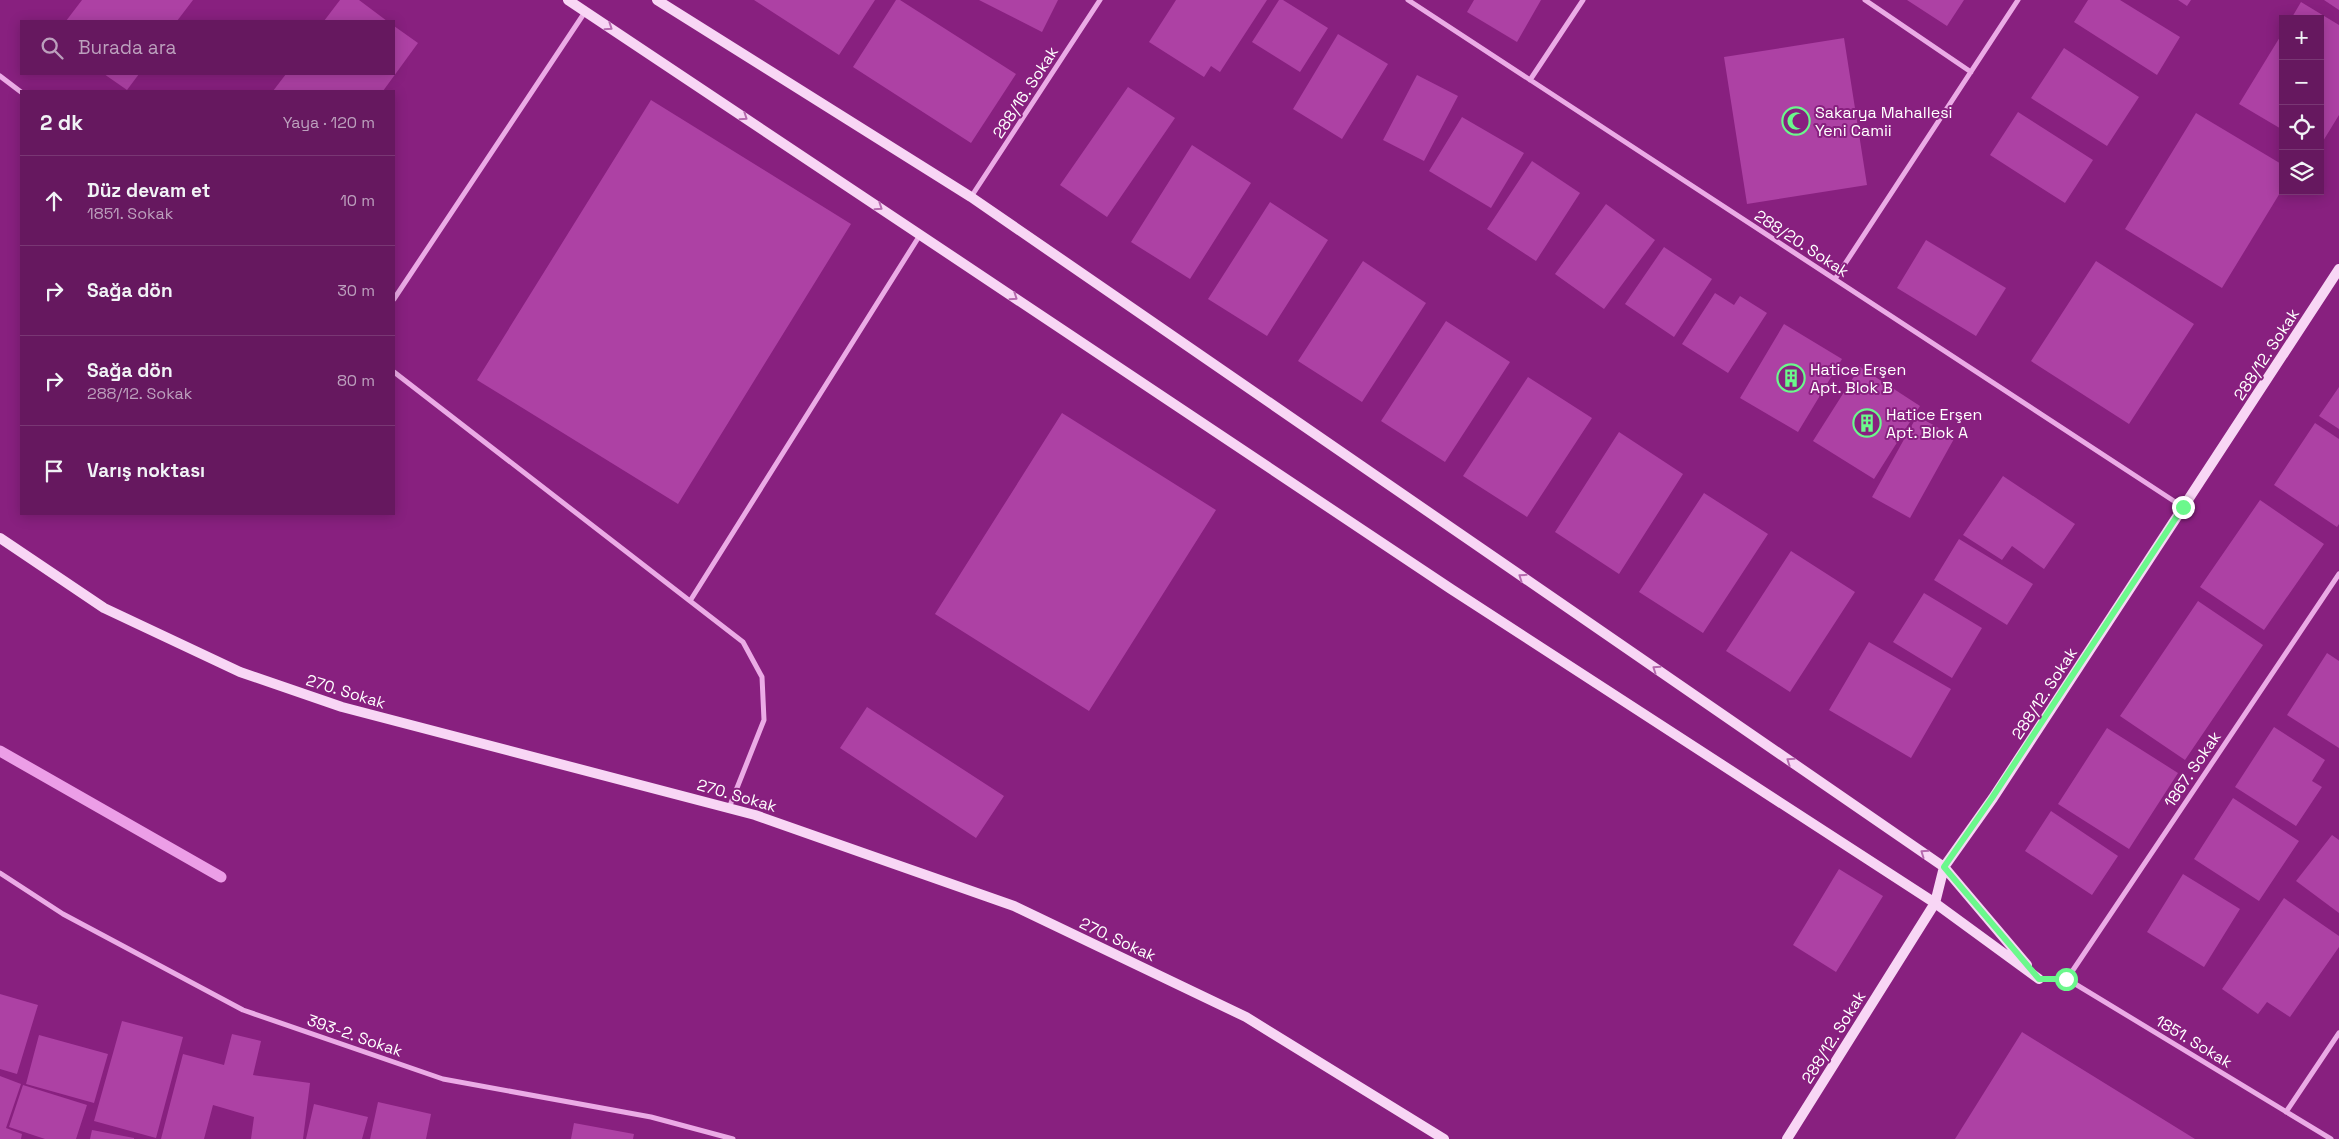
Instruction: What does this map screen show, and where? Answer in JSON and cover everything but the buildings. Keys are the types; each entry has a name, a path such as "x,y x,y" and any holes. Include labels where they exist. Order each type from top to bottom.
{"street":[{"path":"568,0 1451,588 1935,902 2039,979 2066,979"},
{"path":"657,0 971,197 1944,867 2039,979"},
{"name":"288/16. Sokak","path":"971,197 1100,0"},
{"name":"288/20. Sokak","path":"1408,0 2183,507"},
{"path":"1530,80 1583,0"},
{"path":"1865,0 1971,72"},
{"path":"1835,280 2018,0"},
{"path":"395,298 586,12"},
{"path":"0,76 20,91"},
{"path":"690,601 920,234"},
{"name":"288/12. Sokak","path":"1787,1139 1935,902 1944,867 1998,790 2339,269"},
{"path":"395,373 743,642 762,677 764,720 729,808"},
{"name":"270. Sokak","path":"0,538 104,608 240,672 342,707 755,814 1014,906 1246,1017 1444,1139"},
{"name":"1867. Sokak","path":"2066,979 2339,574"},
{"name":"393-2. Sokak","path":"0,873 63,914 243,1010 443,1079 651,1117 733,1139"},
{"name":"1851. Sokak","path":"2066,979 2331,1139"},
{"path":"2286,1112 2339,1033"}],"waterway":[{"path":"0,751 221,877"}],"place":[{"name":"Sakarya Mahallesi Yeni Camii","path":"1796,121"},
{"name":"Hatice Erşen Apt. Blok B","path":"1791,378"},
{"name":"Hatice Erşen Apt. Blok A","path":"1867,423"}],"route":[{"path":"2066,979 2039,979 1944,867 1992,798 2183,507"}]}
